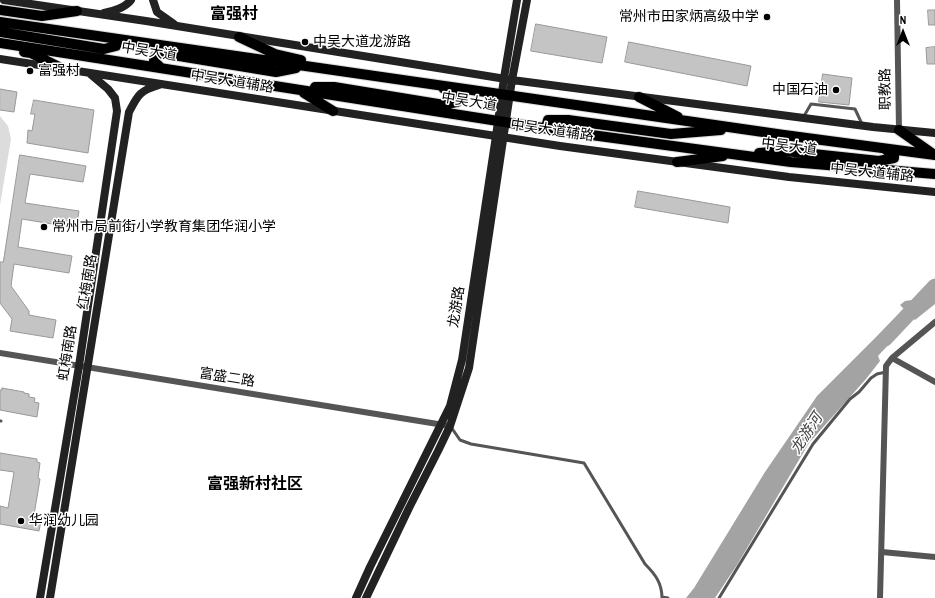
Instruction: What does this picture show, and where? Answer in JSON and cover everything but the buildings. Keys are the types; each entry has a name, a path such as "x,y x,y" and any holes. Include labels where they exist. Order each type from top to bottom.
{"main road":[{"path":"4,0 508,79 862,126 935,133"},
{"path":"98,14 114,11 128,4 131,0"},
{"path":"153,0 157,12 176,26"},
{"name":"龙游路","path":"508,79 517,0"},
{"name":"龙游路","path":"366,598 450,426 469,368 505,95 527,0"},
{"path":"0,10 42,16 77,11"},
{"name":"中吴大道","path":"0,22 739,129 935,155"},
{"path":"0,32 104,49 116,46 117,42 111,38"},
{"path":"239,37 275,54 298,59 330,70"},
{"name":"中吴大道","path":"0,43 562,131 791,162 935,174"},
{"path":"0,48 31,53 62,68"},
{"path":"161,68 154,61 155,56 161,53 276,72 306,66"},
{"name":"中吴大道辅路","path":"0,59 500,137 789,177 935,192"},
{"name":"虹梅南路","path":"40,598 83,367 117,111 115,98 108,89 89,72"},
{"name":"红梅南路","path":"50,598 83,367 129,112 136,97 145,89 161,84"},
{"path":"283,87 334,87 444,105 457,102 457,97 439,86"},
{"path":"298,90 333,111"},
{"path":"639,97 685,121"},
{"path":"562,131 547,124 548,120 568,120 671,134 739,129"},
{"path":"899,130 935,155"},
{"name":"龙游路","path":"356,598 450,406 462,360 500,137"},
{"path":"677,162 737,154 785,151 879,162 894,158 894,155 885,149"},
{"path":"935,166 935,171"},
{"path":"913,173 935,181"}],"street":[{"name":"职教路","path":"897,0 899,130"},
{"path":"880,598 886,366 892,358 935,322"},
{"name":"富盛二路","path":"0,353 450,426"},
{"path":"892,358 935,382"},
{"path":"882,552 935,557"}],"lane":[{"path":"803,118 811,104 855,109 862,126"},
{"path":"719,598 813,444 850,399 859,392 871,378 877,374 886,372"},
{"path":"450,426 460,440 471,444 584,463 645,564 656,576 662,592 662,597 668,598"}],"shaded area":[{"path":"0,116 8,126 11,139 0,205"}],"water":[{"path":"935,281 935,304 915,320 900,305 905,301 912,300"},
{"path":"894,319 903,329 878,356 880,361 866,379 809,443 737,565 715,598 686,598 694,588 765,472 817,396"}],"waterway":[{"name":"龙游河","path":"885,339 935,286"}],"place":[{"name":"常州市田家炳高级中学","path":"767,17"},
{"name":"中吴大道龙游路","path":"305,42"},
{"name":"富强村","path":"30,71"},
{"name":"中国石油","path":"836,90"},
{"name":"常州市局前街小学教育集团华润小学","path":"44,227"},
{"name":"华润幼儿园","path":"21,521"}],"district":[{"name":"富强村","path":"234,15"},
{"name":"富强新村社区","path":"255,485"}]}
